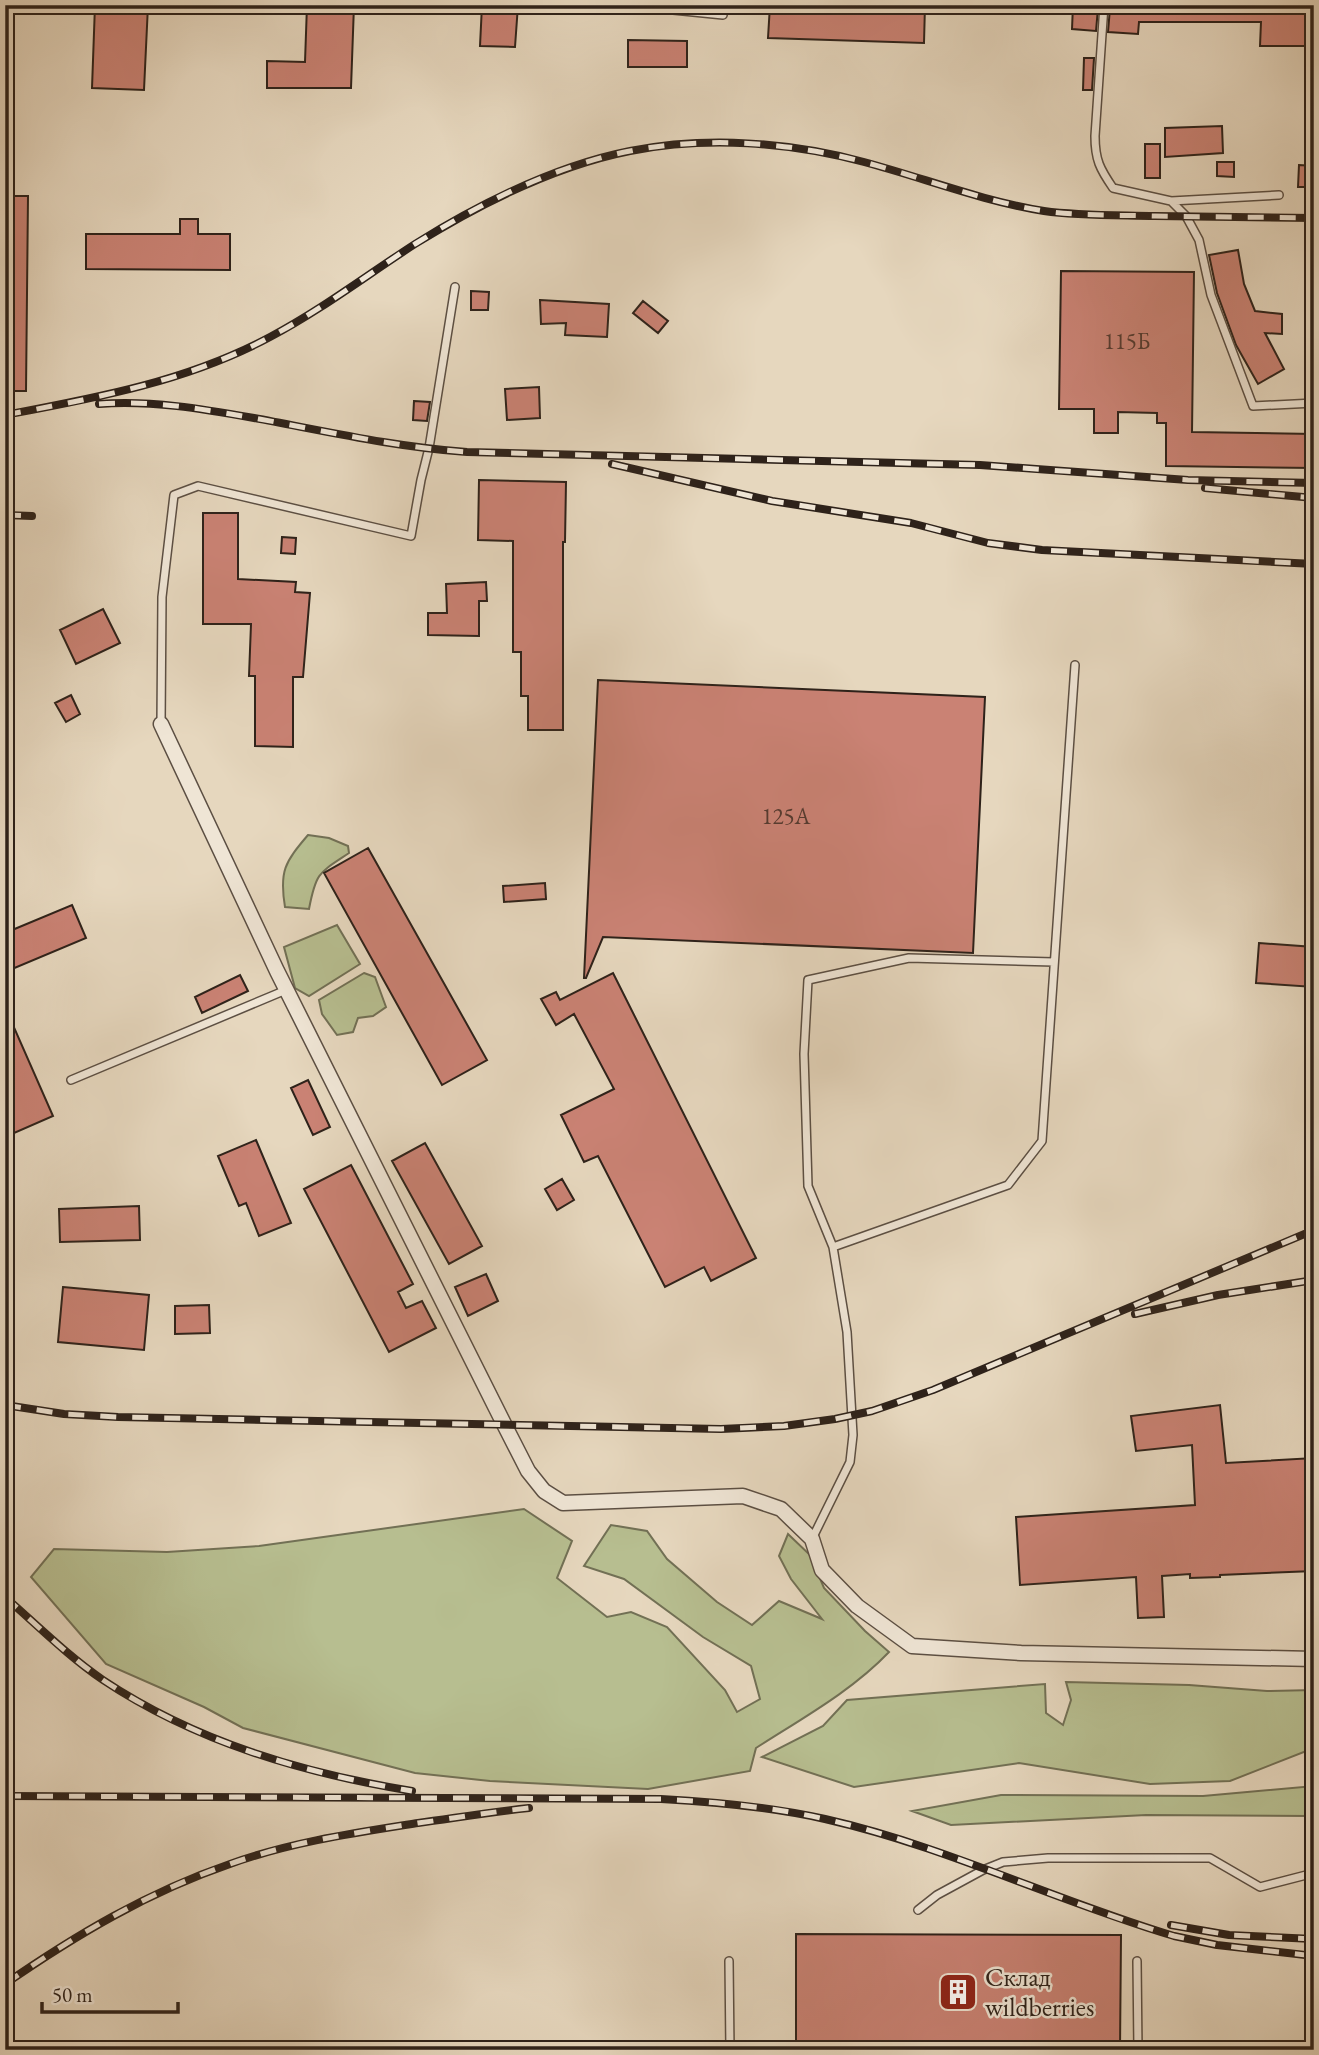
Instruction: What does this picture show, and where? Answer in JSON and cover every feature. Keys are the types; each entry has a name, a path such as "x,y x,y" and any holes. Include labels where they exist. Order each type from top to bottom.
{"street":[{"path":"161,724 287,990 528,1471 544,1491 563,1503 743,1496 780,1509 812,1539 822,1570 857,1606 912,1646 1021,1653 1314,1659"}],"lane":[{"path":"623,5 723,15"},
{"path":"1104,5 1095,111 1095,156 1113,188 1171,201 1279,195"},
{"path":"1171,201 1186,216 1199,240 1211,295 1253,406 1314,402"},
{"path":"161,724 162,597 174,495 198,486 411,536 429,448 455,287"},
{"path":"833,1247 1008,1185 1042,1141 1075,666"},
{"path":"812,1539 845,1475 852,1450 847,1332 833,1247 808,1186 804,1054 808,980 909,958 1054,962"},
{"path":"71,1080 287,990"},
{"path":"918,1910 937,1895 1003,1862 1048,1858 1210,1858 1260,1887 1314,1873"},
{"path":"729,1961 730,2050"},
{"path":"1137,1961 1138,2050"}],"green space":[{"path":"308,835 329,838 348,846 349,853 320,875 309,909 285,907 283,884 286,868"},
{"path":"337,925 360,964 309,996 295,988 284,947"},
{"path":"364,973 375,977 386,1007 373,1016 358,1018 353,1032 337,1035 322,1014 319,1000"},
{"path":"524,1509 572,1541 557,1578 607,1617 631,1612 667,1627 725,1690 737,1712 760,1699 751,1666 703,1637 624,1579 584,1566 611,1525 647,1531 667,1559 717,1602 752,1625 779,1601 822,1619 791,1579 779,1556 788,1534 810,1555 824,1588 889,1652 843,1692 756,1748 750,1771 648,1789 490,1781 415,1773 243,1728 204,1707 106,1664 31,1577 54,1549 167,1552 259,1546"},
{"path":"1066,1682 1189,1685 1267,1691 1314,1690 1314,1748 1230,1781 1150,1784 1019,1763 854,1787 762,1757 823,1726 847,1700 1045,1684 1046,1713 1063,1725 1071,1700"},
{"path":"1314,1786 1314,1816 1146,1815 951,1825 912,1811 1001,1795 1203,1796"}],"building":[{"path":"95,5 148,5 144,90 92,88"},
{"path":"307,5 354,5 351,88 267,88 267,61 305,62"},
{"path":"482,5 518,5 515,47 480,46"},
{"path":"770,5 925,5 924,43 768,38"},
{"path":"1073,5 1096,5 1096,31 1072,29"},
{"path":"1133,5 1314,5 1314,46 1260,46 1261,22 1139,22 1138,34 1108,32 1110,8 1133,8"},
{"path":"628,40 687,41 687,67 628,67"},
{"path":"1084,58 1094,58 1092,90 1083,90"},
{"path":"1222,126 1223,153 1165,157 1165,128"},
{"path":"1145,144 1160,144 1160,178 1145,178"},
{"path":"1217,162 1234,162 1234,177 1217,176"},
{"path":"1299,165 1314,166 1314,187 1298,187"},
{"path":"5,196 28,196 26,391 5,391"},
{"path":"180,219 198,219 198,234 230,234 230,270 86,269 86,234 180,234"},
{"path":"1238,250 1244,284 1255,311 1282,314 1282,334 1265,333 1284,369 1258,384 1236,345 1217,293 1209,255"},
{"path":"1061,271 1194,272 1192,432 1314,434 1314,468 1166,466 1166,423 1157,423 1157,413 1118,412 1118,433 1094,433 1094,409 1059,409"},
{"path":"471,291 489,292 488,310 471,310"},
{"path":"540,300 609,304 607,337 565,335 566,323 541,324"},
{"path":"643,301 668,321 658,333 633,313"},
{"path":"539,387 540,418 507,420 505,389"},
{"path":"414,401 430,402 427,421 413,420"},
{"path":"479,480 566,482 563,542 563,730 528,730 528,696 521,696 521,652 513,652 513,541 478,540"},
{"path":"203,513 238,513 238,579 296,582 295,592 310,593 303,677 293,677 293,747 255,746 255,676 249,676 251,624 203,624"},
{"path":"282,537 296,538 295,554 281,553"},
{"path":"486,582 487,601 479,601 479,636 428,635 428,613 447,613 446,584"},
{"path":"103,609 120,643 76,664 60,630"},
{"path":"598,680 985,697 973,953 603,937 584,978"},
{"path":"71,695 80,714 66,722 55,703"},
{"path":"368,848 487,1060 442,1085 324,873"},
{"path":"545,883 546,899 504,902 503,886"},
{"path":"72,905 86,938 5,972 5,933"},
{"path":"1259,943 1314,947 1314,987 1256,983"},
{"path":"613,973 756,1258 711,1281 704,1267 665,1287 598,1156 584,1162 561,1115 614,1089 574,1014 556,1025 541,999 556,992 560,1000"},
{"path":"240,975 248,991 202,1013 195,997"},
{"path":"5,1007 53,1116 5,1137"},
{"path":"308,1080 330,1127 313,1135 291,1088"},
{"path":"256,1140 291,1223 259,1236 246,1203 239,1206 218,1156"},
{"path":"425,1143 482,1246 449,1264 392,1161"},
{"path":"351,1165 413,1284 398,1292 406,1308 422,1301 436,1328 389,1352 304,1189"},
{"path":"562,1179 574,1200 557,1210 545,1189"},
{"path":"139,1206 140,1240 60,1242 59,1209"},
{"path":"486,1274 498,1301 468,1316 455,1287"},
{"path":"63,1287 149,1295 144,1350 58,1342"},
{"path":"209,1305 210,1333 175,1334 175,1306"},
{"path":"1220,1405 1226,1463 1314,1458 1314,1571 1190,1578 1190,1574 1162,1576 1164,1617 1138,1618 1136,1577 1020,1585 1016,1517 1195,1505 1192,1445 1136,1451 1131,1416"},
{"name":"Склад wildberries","path":"796,1934 1121,1935 1120,2050 796,2050"}],"railway":[{"path":"5,415 141,386 174,377 239,352 307,315 415,244 492,201 574,166 659,146 748,143 807,150 864,162 1021,207 1058,213 1314,218"},
{"path":"99,404 138,403 196,409 387,442 467,452 980,465 1188,480 1314,483"},
{"path":"612,464 772,501 911,523 988,543 1042,550 1314,564"},
{"path":"1205,488 1314,498"},
{"path":"5,515 32,516"},
{"path":"5,1405 64,1414 118,1417 721,1429 784,1426 872,1411 933,1390 1314,1230"},
{"path":"1135,1314 1218,1295 1314,1280"},
{"path":"5,1597 90,1671 175,1721 213,1738 291,1764 412,1791"},
{"path":"5,1796 661,1799 785,1811 870,1830 914,1844 1174,1936 1217,1945 1314,1956"},
{"path":"5,1984 141,1901 200,1875 253,1856 346,1835 529,1808"},
{"path":"1171,1925 1229,1935 1314,1939"}],"place":[{"name":"Склад wildberries","path":"958,1992"}]}
